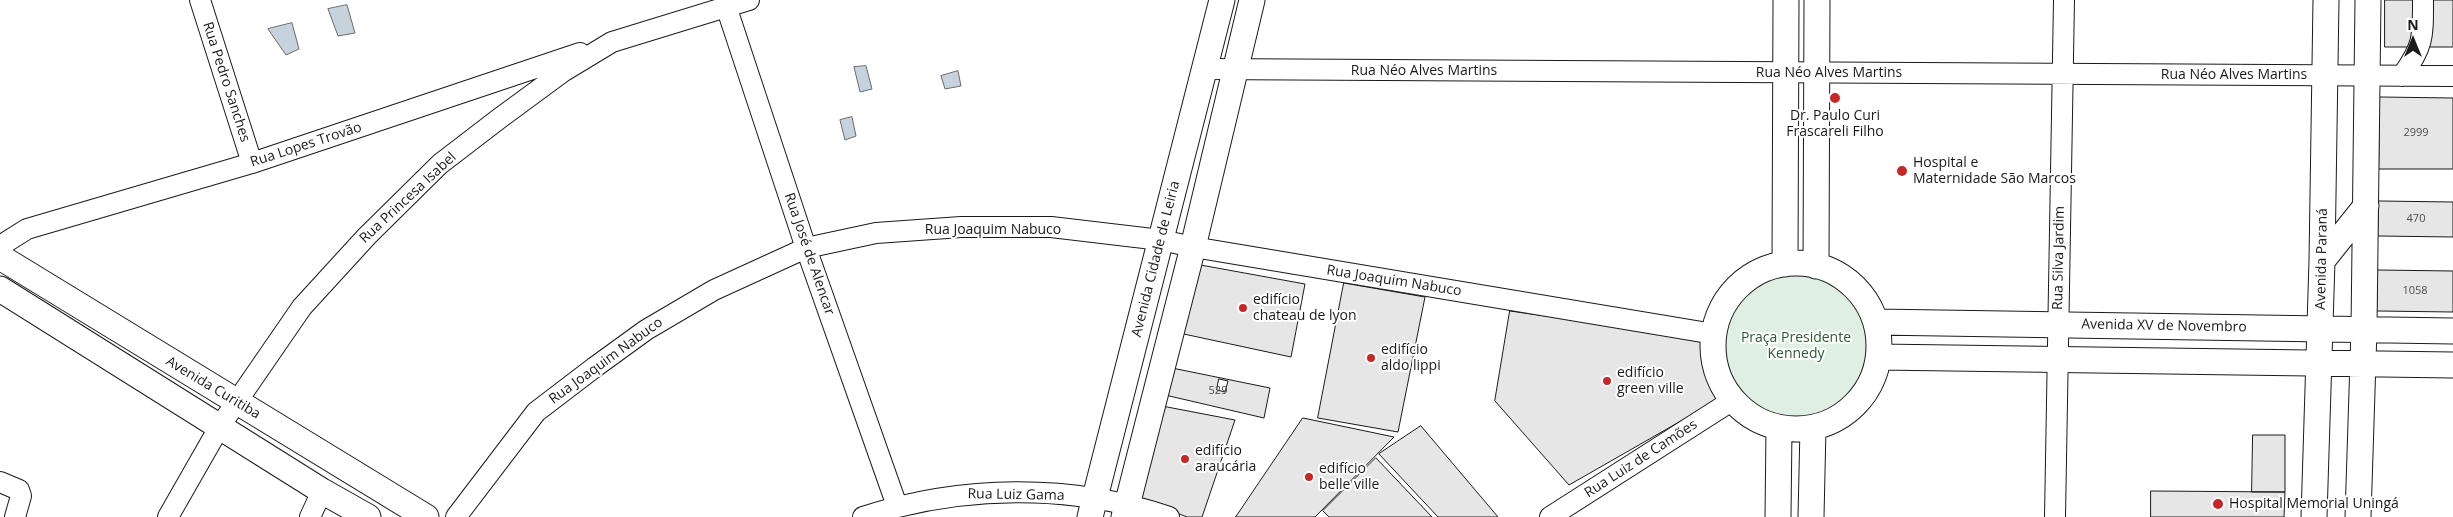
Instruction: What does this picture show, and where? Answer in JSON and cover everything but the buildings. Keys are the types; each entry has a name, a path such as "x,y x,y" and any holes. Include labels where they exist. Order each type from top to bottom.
{"main road":[{"name":"Avenida Cidade de Leiria","path":"1092,507 1222,0"},
{"path":"1126,510 1193,247 1252,0"},
{"path":"1785,264 1786,0"},
{"path":"1816,266 1817,0"},
{"name":"Avenida Paraná","path":"2314,517 2322,261 2326,0"},
{"path":"2358,517 2364,329 2368,0"},
{"path":"2322,261 2366,206"},
{"name":"Avenida Curitiba","path":"0,257 426,517"},
{"path":"1785,264 1816,266 1829,270 1853,286 1870,308 1876,322 1879,357 1874,377 1864,394 1855,404 1834,420 1813,428 1779,428 1760,421 1745,412 1723,386 1716,369 1713,351 1718,316 1726,301 1738,287 1752,276 1768,268 1785,264"},
{"name":"Avenida Curitiba","path":"0,289 322,491 368,517"},
{"name":"Avenida XV de Novembro","path":"1876,322 2453,331"},
{"path":"1879,357 2453,364"},
{"path":"1778,517 1779,428"},
{"path":"1811,517 1813,428"}],"street":[{"name":"Rua Pedro Sanches","path":"200,0 252,163"},
{"name":"Rua Princesa Isabel","path":"168,517 235,402 302,307 367,236 440,164 548,83 612,42 725,3 750,0"},
{"name":"Rua Silva Jardim","path":"2055,517 2064,0"},
{"path":"2402,76 2418,53 2423,38 2424,0"},
{"name":"Rua José de Alencar","path":"725,3 806,248 897,506"},
{"name":"Rua Lopes Trovão","path":"0,246 27,229 252,163 612,42"},
{"name":"Rua Néo Alves Martins","path":"1204,69 1235,71 2453,76"},
{"name":"Rua Joaquim Nabuco","path":"456,517 536,412 646,330 714,290 806,248 876,233 961,227 1051,227 1161,240 1193,247 1714,334"},
{"name":"Rua Luiz de Camões","path":"1550,517 1733,400"},
{"path":"0,482 19,490 21,496 15,517"},
{"path":"310,517 322,491"},
{"name":"Rua Luiz Gama","path":"863,517 897,506 956,495 1012,492 1092,507 1169,517"}],"green space":[{"name":"Praça Presidente Kennedy","path":"1788,263 1804,263 1828,269 1855,287 1873,314 1879,346 1873,378 1855,405 1828,423 1804,429 1788,429 1764,423 1743,410 1732,399 1719,378 1713,354 1713,338 1719,314 1732,293 1743,282 1764,269"}],"shaded area":[{"path":"347,5 355,33 338,36 328,9"},
{"path":"292,23 299,49 286,55 268,29"},
{"path":"866,66 872,89 860,92 854,67"},
{"path":"958,71 961,86 945,89 941,76"},
{"path":"852,117 856,136 845,140 840,120"}],"place":[{"name":"Dr. Paulo Curi Frascareli Filho","path":"1835,98"},
{"name":"Hospital e Maternidade São Marcos","path":"1902,171"},
{"name":"edifício chateau de lyon","path":"1243,308"},
{"name":"edifício aldo lippi","path":"1371,358"},
{"name":"edifício green ville","path":"1607,381"},
{"name":"edifício araucária","path":"1185,459"},
{"name":"edifício belle ville","path":"1309,477"},
{"name":"Hospital Memorial Uningá","path":"2218,504"}]}
